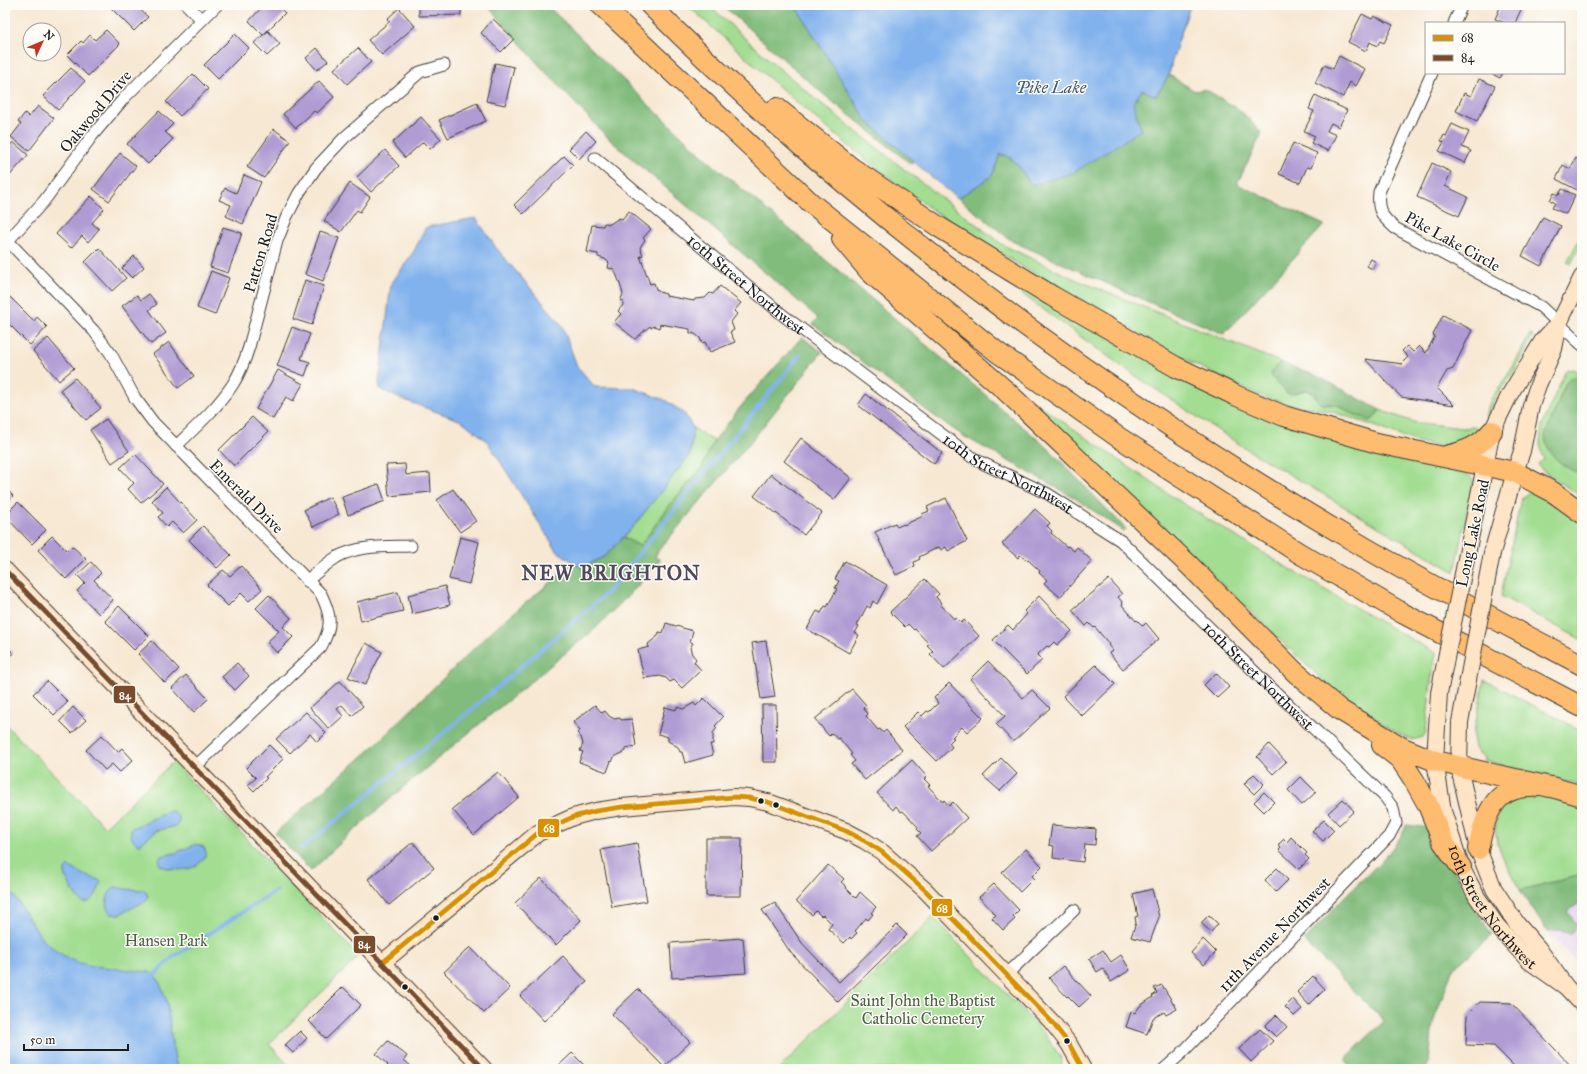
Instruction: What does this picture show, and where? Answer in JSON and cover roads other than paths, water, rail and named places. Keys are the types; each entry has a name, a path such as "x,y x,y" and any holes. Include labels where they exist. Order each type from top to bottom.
{"highway":[{"path":"601,5 811,203 997,352 1118,437 1257,528 1404,614 1582,707"},
{"path":"650,5 723,76 832,173 958,275 1051,343 1138,404 1269,490 1420,579 1582,665"},
{"path":"659,5 780,110 852,168 950,234 1176,367 1234,395 1284,416 1377,443 1445,456 1515,472 1553,492 1582,513"},
{"path":"811,203 870,272 1006,391 1190,566 1311,687 1340,710 1357,722 1403,748 1436,761 1459,768 1556,788 1582,796"},
{"path":"1445,456 1474,448 1484,441 1492,431"},
{"path":"1357,722 1379,743 1400,759 1428,805 1443,842 1461,866"},
{"path":"1478,849 1487,816 1497,799 1503,794 1513,789 1525,787 1556,788"}],"street":[{"path":"187,5 202,20"},
{"name":"Oakwood Drive","path":"6,242 44,201 92,136 125,97 217,5"},
{"path":"1454,22 1462,5"},
{"name":"Patton Road","path":"176,446 201,422 233,384 244,362 249,347 277,241 287,216 299,193 316,168 344,138 420,72 444,65"},
{"name":"Pike Lake Circle","path":"1432,74 1379,192 1377,204 1381,213 1387,222 1395,228 1541,307 1582,345"},
{"name":"10th Street Northwest","path":"595,158 784,316 976,460 1048,494 1121,541 1385,797 1393,808 1395,815"},
{"name":"Emerald Drive","path":"6,242 94,331 110,354 134,398 153,422 321,594 330,616 330,628 321,647 195,767"},
{"name":"Long Lake Road","path":"1436,761 1439,693 1492,431 1510,394 1543,340 1558,323 1582,277"},
{"name":"Long Lake Road","path":"1459,768 1460,722 1492,552 1522,451 1531,406 1538,385 1554,349 1558,323"},
{"path":"307,581 323,567 338,557 354,550 372,547 411,546"},
{"path":"5,570 484,1069"},
{"name":"10th Street Northwest","path":"1436,761 1442,811 1461,866 1477,897 1497,926 1529,961 1566,987"},
{"name":"10th Street Northwest","path":"1459,768 1478,849 1494,889 1517,924 1538,948 1566,987 1582,1004"},
{"path":"382,963 538,833 555,824 573,817 616,808 734,797 750,798 768,802 846,830 882,852 925,890 1051,1021 1069,1044 1080,1068"},
{"name":"11th Avenue Northwest","path":"1164,1069 1181,1054 1389,836 1396,823 1395,815"},
{"path":"1006,975 1074,910"}],"water":[{"name":"Pike Lake","path":"795,5 1192,5 1189,9 1169,75 1156,96 1142,90 1133,103 1141,130 1073,173 1032,185 1010,158 1000,154 992,176 958,198 936,181 866,120"},
{"path":"476,218 497,249 562,325 577,366 595,387 633,388 665,400 684,413 693,428 690,454 664,488 632,528 605,556 582,568 557,551 487,441 462,421 401,399 380,389 379,382 391,284 414,251 426,227"},
{"path":"168,811 173,811 179,818 179,822 176,826 156,831 139,845 133,840 131,836 131,829"},
{"path":"196,844 204,847 206,853 199,864 180,870 166,868 160,865 159,860 161,856 175,853"},
{"path":"68,866 101,882 97,892 90,901 84,903 76,897 65,875 65,869"},
{"path":"5,882 42,939 59,953 76,962 93,966 150,972 158,979 167,1001 177,1069 5,1069"},
{"path":"116,887 145,890 148,896 146,901 118,915 111,914 107,907 107,899 110,892"}],"waterway":[{"path":"302,848 451,727 608,592 800,355"},
{"path":"150,979 173,957 277,890"}],"district":[{"name":"NEW BRIGHTON","path":"611,573"}],"park label":[{"name":"Hansen Park","path":"166,940"},
{"name":"Saint John the Baptist Catholic Cemetery","path":"923,1009"}]}
